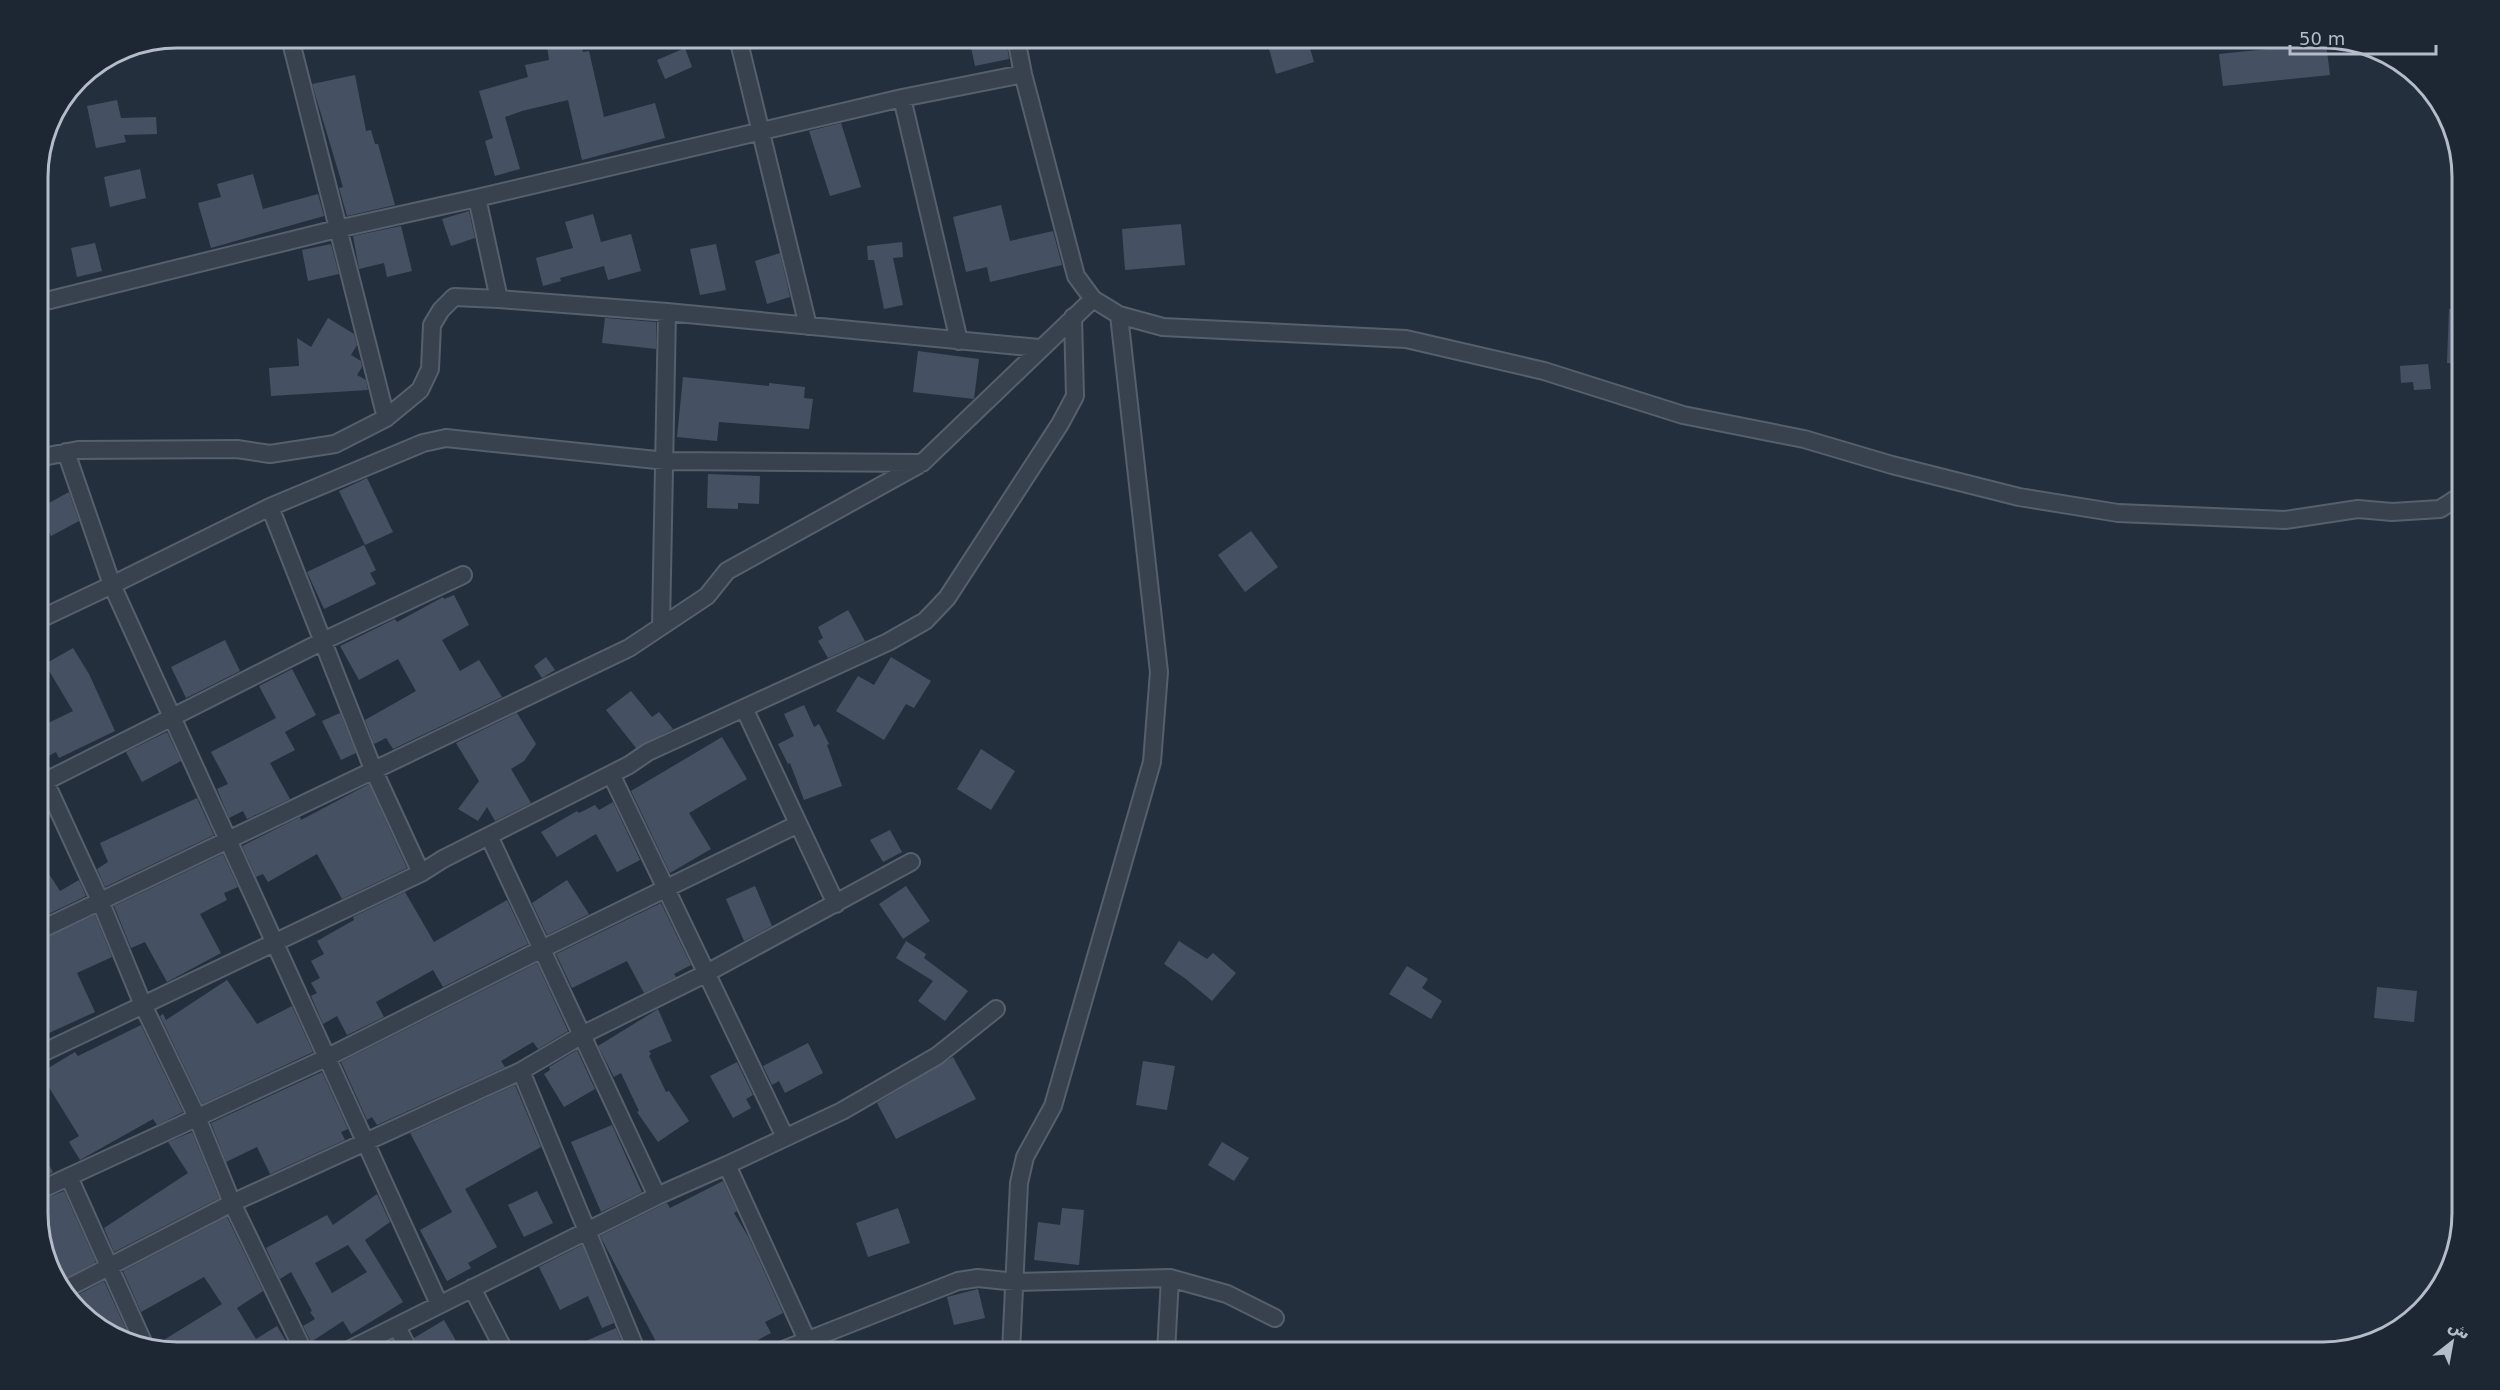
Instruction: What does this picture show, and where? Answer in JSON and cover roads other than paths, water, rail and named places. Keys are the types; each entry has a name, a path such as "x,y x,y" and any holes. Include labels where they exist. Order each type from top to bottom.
{"street":[{"path":"292,48 386,418"},
{"path":"741,48 808,326"},
{"path":"1018,48 1076,276 1092,299 1119,315 1163,327 1406,339 1544,371 1683,415 1804,439 1892,465 2019,497 2118,513 2285,520 2358,509 2392,512 2440,509 2452,501"},
{"path":"48,301 337,229 902,98 1023,74"},
{"path":"902,98 959,341"},
{"path":"477,198 499,300"},
{"path":"48,456 78,450 174,448 237,449 270,454 297,452 335,444 386,418 420,390 430,369 432,325 441,310 454,297 668,312 1039,348"},
{"path":"48,927 629,648 707,596 727,571 922,463 1092,299"},
{"path":"661,626 668,312"},
{"path":"1012,1342 1019,1183 1025,1157 1053,1106 1152,762 1159,672 1119,315"},
{"path":"48,1050 421,873 611,774 648,752 888,642 924,621 947,598 1060,424 1075,396 1073,317"},
{"path":"48,615 270,507 423,442 446,438 666,460 922,463"},
{"path":"66,452 112,585 230,840 326,1058 439,1304"},
{"path":"270,507 373,769 421,873"},
{"path":"48,781 323,641 463,575"},
{"path":"744,708 836,904"},
{"path":"611,774 785,1137"},
{"path":"48,796 101,903 143,1005 197,1117 232,1203 299,1342"},
{"path":"48,1186 326,1058 798,824"},
{"path":"489,836 657,1196"},
{"path":"71,1286 232,1203 521,1071 582,1035 705,974 911,862"},
{"path":"367,1342 657,1196 842,1111 937,1056 996,1009"},
{"path":"521,1071 632,1342"},
{"path":"727,1165 807,1340"},
{"path":"69,1177 141,1337"},
{"path":"803,1342 958,1281 978,1278 1016,1282 1170,1278 1227,1294 1275,1318"},
{"path":"1167,1342 1170,1278"},
{"path":"472,1288 499,1342"},
{"path":"397,1327 404,1342"}]}
